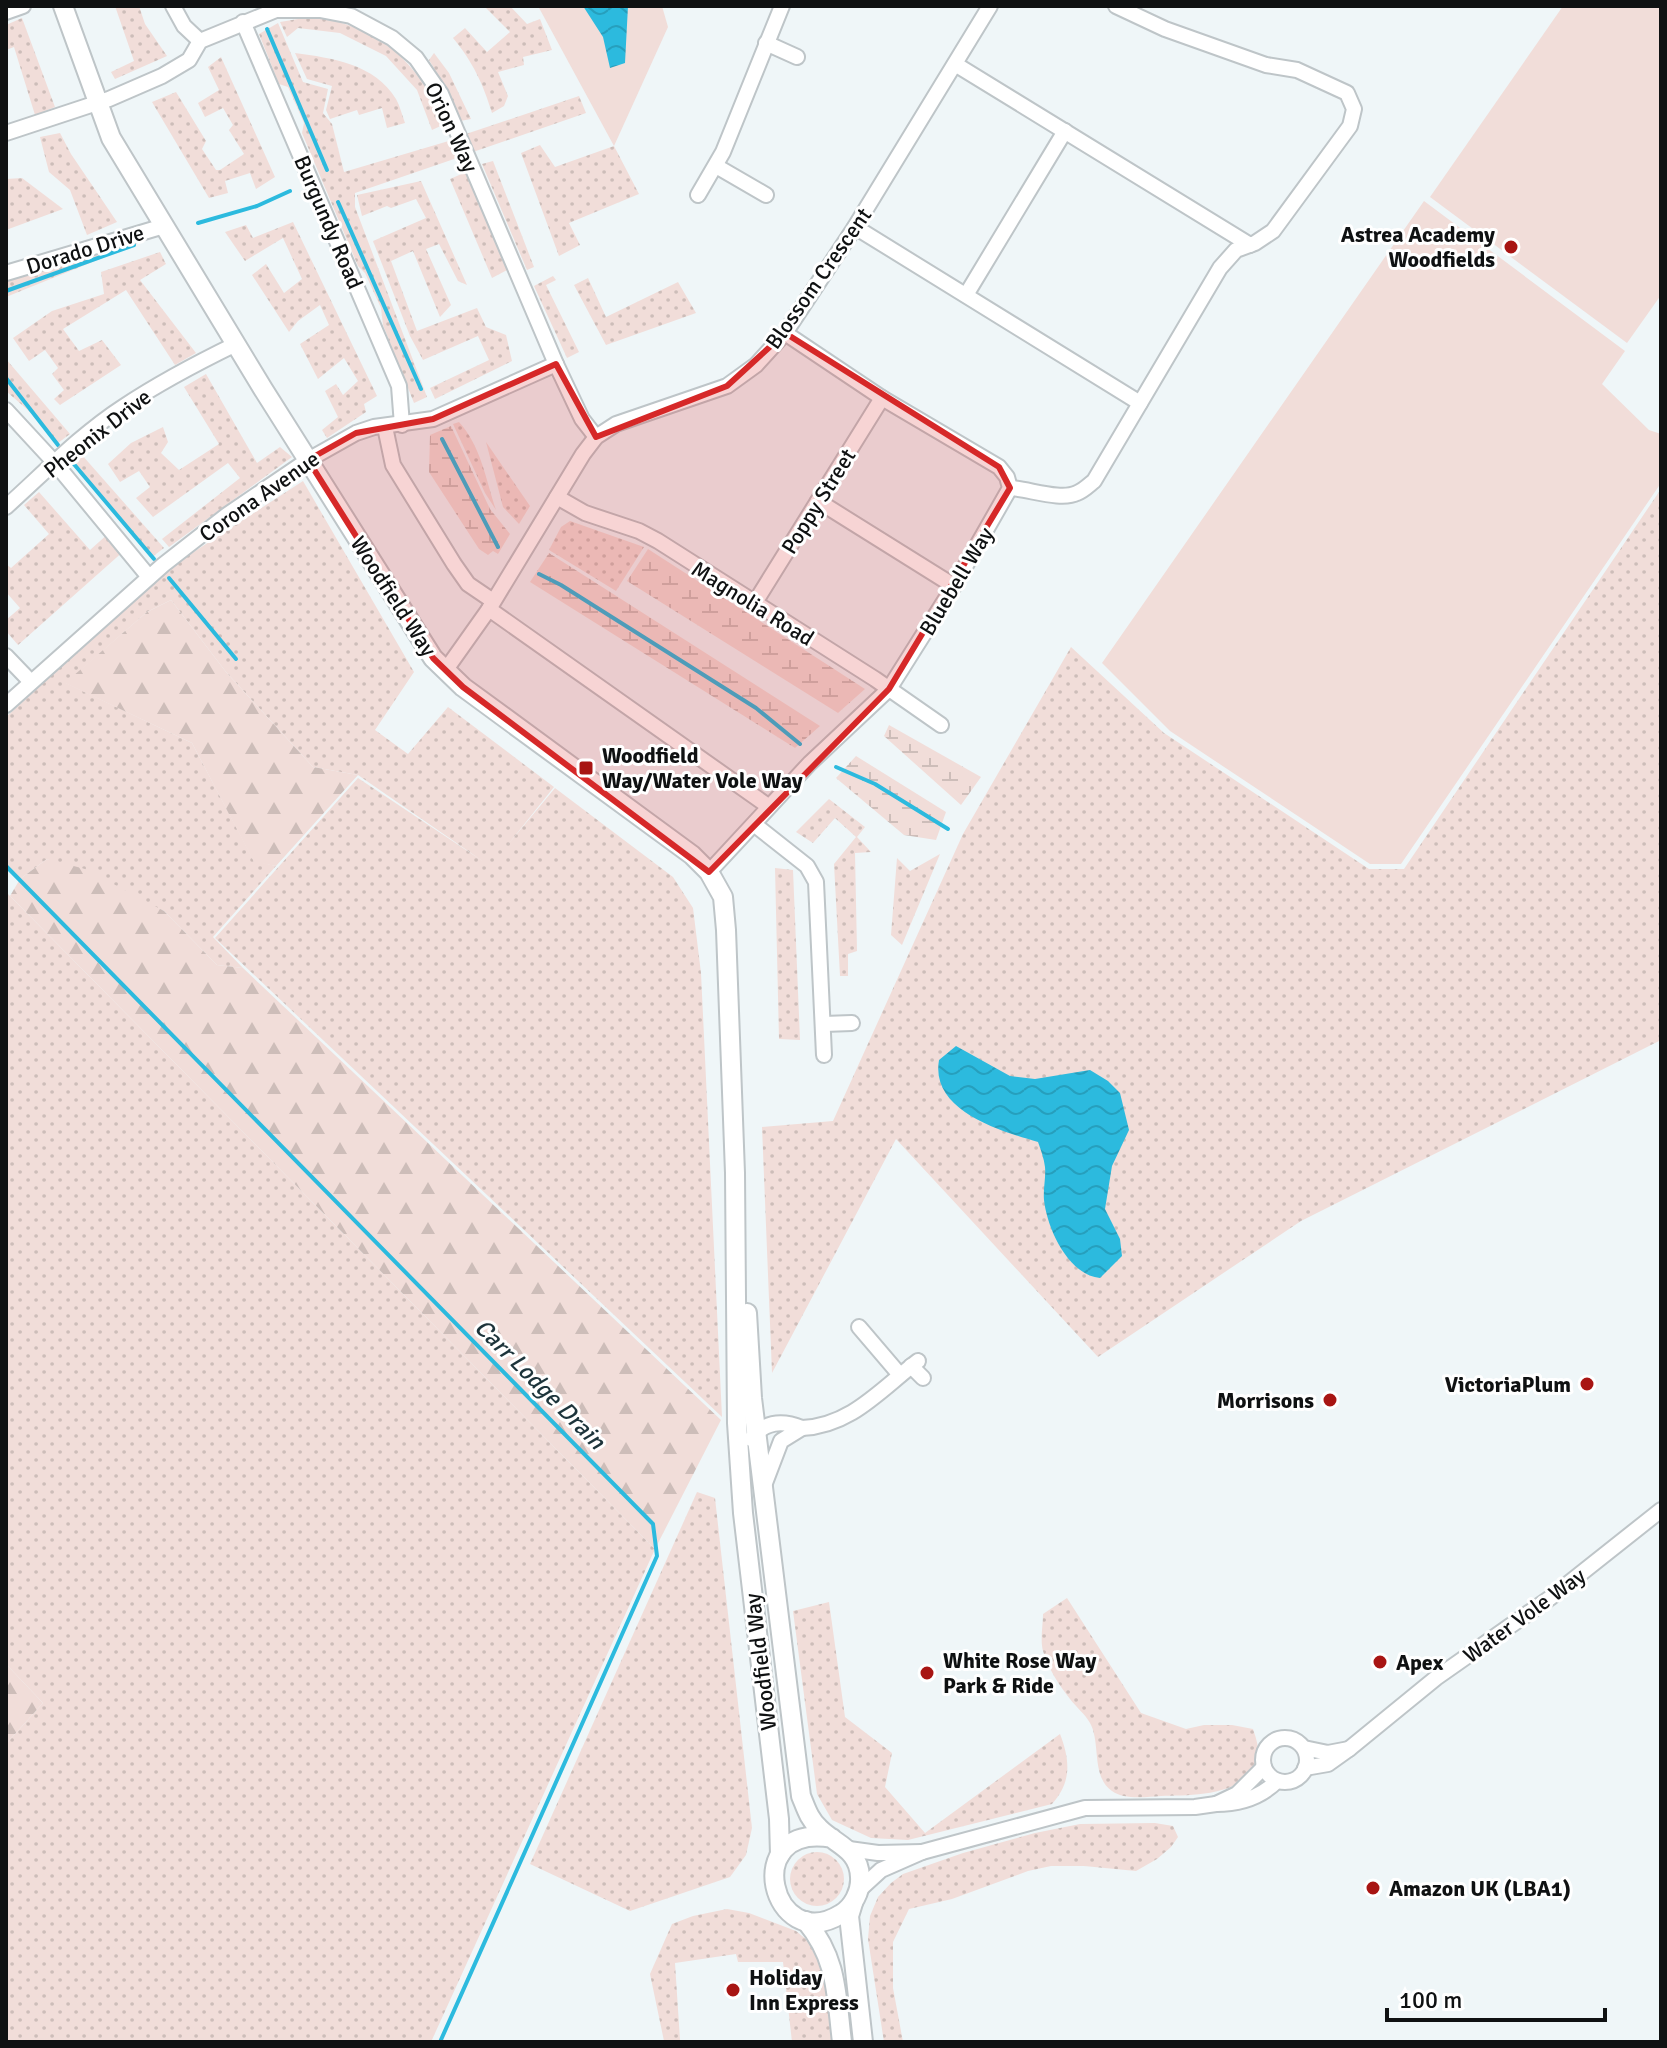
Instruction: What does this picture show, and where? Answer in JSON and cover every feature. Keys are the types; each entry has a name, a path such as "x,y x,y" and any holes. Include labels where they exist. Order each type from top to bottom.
{"street":[{"path":"6,12 23,6"},
{"name":"Woodfield Way","path":"63,6 111,138 416,632 445,671 474,696 692,855 709,872 723,897 735,1173 756,1432 801,1796 808,1815 819,1829 832,1838"},
{"path":"173,6 184,26 200,41"},
{"path":"698,195 716,166 782,6"},
{"name":"Blossom Crescent","path":"445,671 491,605 596,437 616,424 727,386 756,365 785,333 855,227 990,6"},
{"path":"785,333 882,398 999,467 1007,477 1010,488 1058,496 1077,494 1094,481 1220,268 1236,250 1273,231 1350,126 1354,109 1347,93 1297,70 1266,65 1165,29 1116,6"},
{"name":"Orion Way","path":"6,133 96,103 162,76 189,60 200,41 276,10 320,10 351,16 392,38 416,58 441,94 556,364 582,419 596,437"},
{"name":"Burgundy Road","path":"243,22 399,386 402,425"},
{"path":"766,43 797,57"},
{"path":"955,64 1250,245"},
{"path":"966,295 1065,131"},
{"path":"716,166 766,195"},
{"name":"Dorado Drive","path":"6,273 164,226"},
{"path":"855,227 1140,403"},
{"name":"Pheonix Drive","path":"6,507 121,408 186,368 236,344"},
{"name":"Corona Avenue","path":"6,705 149,577 227,515 308,460 356,433 433,419 556,364"},
{"name":"Poppy Street","path":"754,604 882,398"},
{"path":"6,410 55,463 149,577"},
{"path":"385,427 393,465 468,584 491,605 768,806"},
{"name":"Bluebell Way","path":"709,872 755,825 768,806 889,689 954,586 1010,488"},
{"name":"Magnolia Road","path":"557,497 585,513 639,531 658,541 941,725"},
{"path":"818,501 954,586"},
{"path":"6,656 31,682"},
{"path":"755,825 807,866 816,882 824,1055"},
{"path":"824,1024 852,1023"},
{"name":"Woodfield Way","path":"735,1173 734,1270 740,1468 779,1819 780,1855"},
{"path":"859,1327 923,1378"},
{"path":"756,1432 778,1422 802,1428 826,1426 846,1418 910,1367"},
{"name":"Woodfield Way","path":"764,1486 781,1441 802,1428"},
{"name":"Woodfield Way","path":"740,1468 744,1450 756,1432"},
{"name":"Water Vole Way","path":"1305,1768 1328,1764 1349,1749 1436,1678 1550,1598 1661,1510"},
{"path":"1277,1781 1264,1767 1264,1750 1274,1740 1289,1738 1304,1748 1328,1753 1349,1749"},
{"path":"922,1852 878,1853 849,1849 832,1838 815,1835 798,1839 780,1855 773,1871 775,1891 783,1907 800,1919 826,1921 842,1914 881,1870 922,1852 1085,1808 1195,1807 1244,1802 1277,1781 1296,1779 1307,1761 1304,1748"},
{"path":"1216,1804 1237,1794 1264,1767"},
{"path":"849,1849 857,1862 860,1878 849,1916 863,2042"},
{"path":"806,1921 820,1937 832,1965 842,2042"}],"highlighted area":[{"path":"785,333 999,467 1010,488 1006,498 889,689 709,872 463,687 433,658 308,460 356,433 433,419 556,364 596,437 727,386"}],"green space":[{"path":"115,6 139,6 145,24 167,56 115,79 111,72 134,61"},
{"path":"510,6 527,24 540,19 552,50 523,57 524,65 498,72 508,96 504,106 492,113 477,74 453,38 465,28 487,52 510,32 486,8"},
{"path":"538,6 662,6 668,27 614,146"},
{"path":"1563,6 1661,6 1661,295 1627,343 1430,197"},
{"path":"310,17 356,28 393,50 422,82 445,124 432,130 417,90 386,56 340,33 298,28 287,37 280,22"},
{"path":"22,18 55,107 35,115 14,47 6,50 6,25"},
{"path":"278,23 303,82 328,89 323,113 332,124 344,172 452,140 457,158 355,193 355,207 427,397 414,403 383,325 381,308 365,273 358,266 302,133 304,123 288,87 279,84 259,34"},
{"path":"295,53 323,57 365,70 387,87 396,99 405,123 387,128 382,108 359,115 357,110 330,119 326,110 332,86 307,79"},
{"path":"434,53 449,73 471,119 460,121 453,100 429,60"},
{"path":"221,57 275,177 256,189 250,173 225,181 228,193 209,198 152,102 176,92 206,141 202,149 216,170 220,170 244,154 229,130 233,125 223,108 205,117 198,103 219,90 208,67"},
{"path":"579,96 586,113 473,152 466,134"},
{"path":"60,133 117,222 87,235 70,190 49,172 40,137"},
{"path":"540,145 555,167 614,146 639,194 569,223 580,245 559,256 521,153"},
{"path":"493,161 534,267 527,270 482,164"},
{"path":"466,172 509,269 492,278 450,179"},
{"path":"22,178 63,209 6,230 6,179"},
{"path":"421,181 467,285 458,281 439,244 426,249 451,305 440,317 413,251 391,261 417,331 477,308 486,327 506,335 512,361 435,399 430,388 489,360 478,336 423,360 410,336 373,241 426,218 416,199 362,216 357,195"},
{"name":"Astrea Academy Woodfields","path":"1424,201 1625,351 1602,384 1649,430 1661,434 1661,483 1401,864 1370,864 1170,731 1102,663"},
{"path":"293,222 377,396 364,404 366,412 327,438 322,430 338,417 325,391 336,384 343,395 358,381 344,358 318,379 300,344 329,325 320,305 289,332 252,275 266,264 284,293 302,279 283,238 245,261 225,232 246,225 253,238"},
{"path":"132,240 137,244 6,297 6,276"},
{"path":"160,252 166,264 140,280 196,353 175,365 126,290 63,329 79,351 102,340 121,365 60,405 54,399 64,390 52,374 58,368 45,350 29,361 13,338 52,311 104,294 101,272"},
{"path":"553,276 556,280 546,285 579,352 567,358 534,286"},
{"path":"588,278 606,317 678,282 696,313 606,345 574,285"},
{"path":"6,359 70,434 58,443 6,391"},
{"path":"206,374 257,463 280,447 292,457 169,547 162,539 240,478 228,463 153,517 136,498 150,487 139,471 120,482 108,464 131,443 163,427 168,442 161,453 179,470 219,444 184,387"},
{"path":"459,422 478,452 496,510 453,424"},
{"path":"451,426 490,509 510,534 498,554 493,551 488,555 479,549 429,472 430,435"},
{"path":"486,442 530,506 519,524 503,507"},
{"path":"82,455 164,548 152,557 73,463"},
{"path":"303,481 414,672 375,730 408,754 448,707 554,787 506,847 555,788 673,877 693,908 701,973 722,1417 215,938 358,778 484,862 358,775 313,767 226,672 171,600 147,612 66,683 192,743 254,861 276,866 213,937 243,968 217,965 164,911 47,859 20,879 6,864 6,717 169,568"},
{"path":"1661,489 1661,1040 1301,1221 1098,1357 896,1139 772,1373 762,1127 833,1121 963,834 1071,647 1164,733 1369,869 1404,869"},
{"path":"39,492 90,550 109,533 125,550 18,645 6,631 6,620 20,608 6,592 6,564 11,568 49,534 24,505"},
{"path":"570,521 644,547 616,591 549,550 561,527"},
{"path":"648,549 865,689 838,713 627,581"},
{"path":"549,553 820,726 795,748 530,582"},
{"path":"171,600 226,672 313,767 358,775 276,866 254,862 192,743 65,683 147,612"},
{"path":"889,725 981,777 961,805 884,736"},
{"path":"856,756 946,812 936,840 904,835 836,778"},
{"path":"829,799 865,827 857,837 871,852 855,853 857,951 848,954 848,976 840,976 834,864 856,837 835,818 813,843 796,832"},
{"path":"940,854 902,945 891,935 897,858 910,871"},
{"path":"47,859 85,869 164,911 217,965 243,968 721,1420 655,1549 10,896 20,879"},
{"path":"775,868 793,870 800,1040 779,1039"},
{"path":"6,892 655,1549 431,2042 6,2042 6,1744 43,1703 6,1664"},
{"path":"697,1492 715,1498 752,1828 746,1855 730,1877 630,1911 530,1864"},
{"path":"1067,1598 1141,1713 1186,1729 1204,1725 1232,1725 1253,1729 1258,1753 1254,1767 1245,1778 1220,1791 1189,1795 1129,1797 1117,1794 1105,1785 1090,1723 1058,1682 1043,1651 1043,1614"},
{"path":"829,1602 845,1717 892,1753 885,1787 925,1833 1060,1734 1066,1753 1066,1779 1052,1804 908,1840 871,1838 832,1820 817,1794 793,1611"},
{"path":"6,1664 43,1703 6,1744"},
{"path":"1155,1823 1173,1826 1178,1837 1157,1859 1136,1871 1051,1866 1028,1871 952,1899 909,1909 893,1942 893,1988 903,2042 884,2042 868,1939 870,1916 878,1897 891,1883 903,1874 963,1853 1035,1833 1080,1824"},
{"path":"817,1852 836,1860 844,1879 836,1898 817,1906 798,1898 790,1879 798,1860"},
{"path":"727,1909 749,1913 796,1931 807,1940 827,1978 832,2042 792,2042 783,1962 738,1962 736,1954 675,1963 680,2040 664,2041 650,1974 672,1924"}],"water":[{"path":"583,6 628,6 625,63 610,68 603,37"},
{"path":"956,1046 1010,1076 1035,1079 1090,1070 1120,1093 1129,1130 1112,1166 1105,1209 1120,1239 1122,1256 1100,1278 1078,1268 1055,1236 1046,1211 1045,1167 1038,1142 988,1125 971,1116 945,1093 939,1078 939,1060"}],"waterway":[{"path":"267,29 327,170"},
{"path":"198,223 257,206 290,191"},
{"path":"338,202 421,389"},
{"path":"6,291 134,245"},
{"path":"6,378 58,445"},
{"path":"442,439 498,547"},
{"path":"73,463 154,559"},
{"path":"539,574 756,708 800,744"},
{"path":"169,578 236,659"},
{"path":"836,767 875,784 948,829"},
{"name":"Carr Lodge Drain","path":"6,866 653,1524 657,1556 440,2042"}],"place":[{"name":"Astrea Academy Woodfields","path":"1511,247"},
{"name":"Woodfield Way/Water Vole Way","path":"586,768"},
{"name":"VictoriaPlum","path":"1587,1384"},
{"name":"Morrisons","path":"1330,1400"},
{"name":"Apex","path":"1380,1662"},
{"name":"White Rose Way Park & Ride","path":"927,1673"},
{"name":"Amazon UK (LBA1)","path":"1373,1888"},
{"name":"Holiday Inn Express","path":"733,1990"}]}
